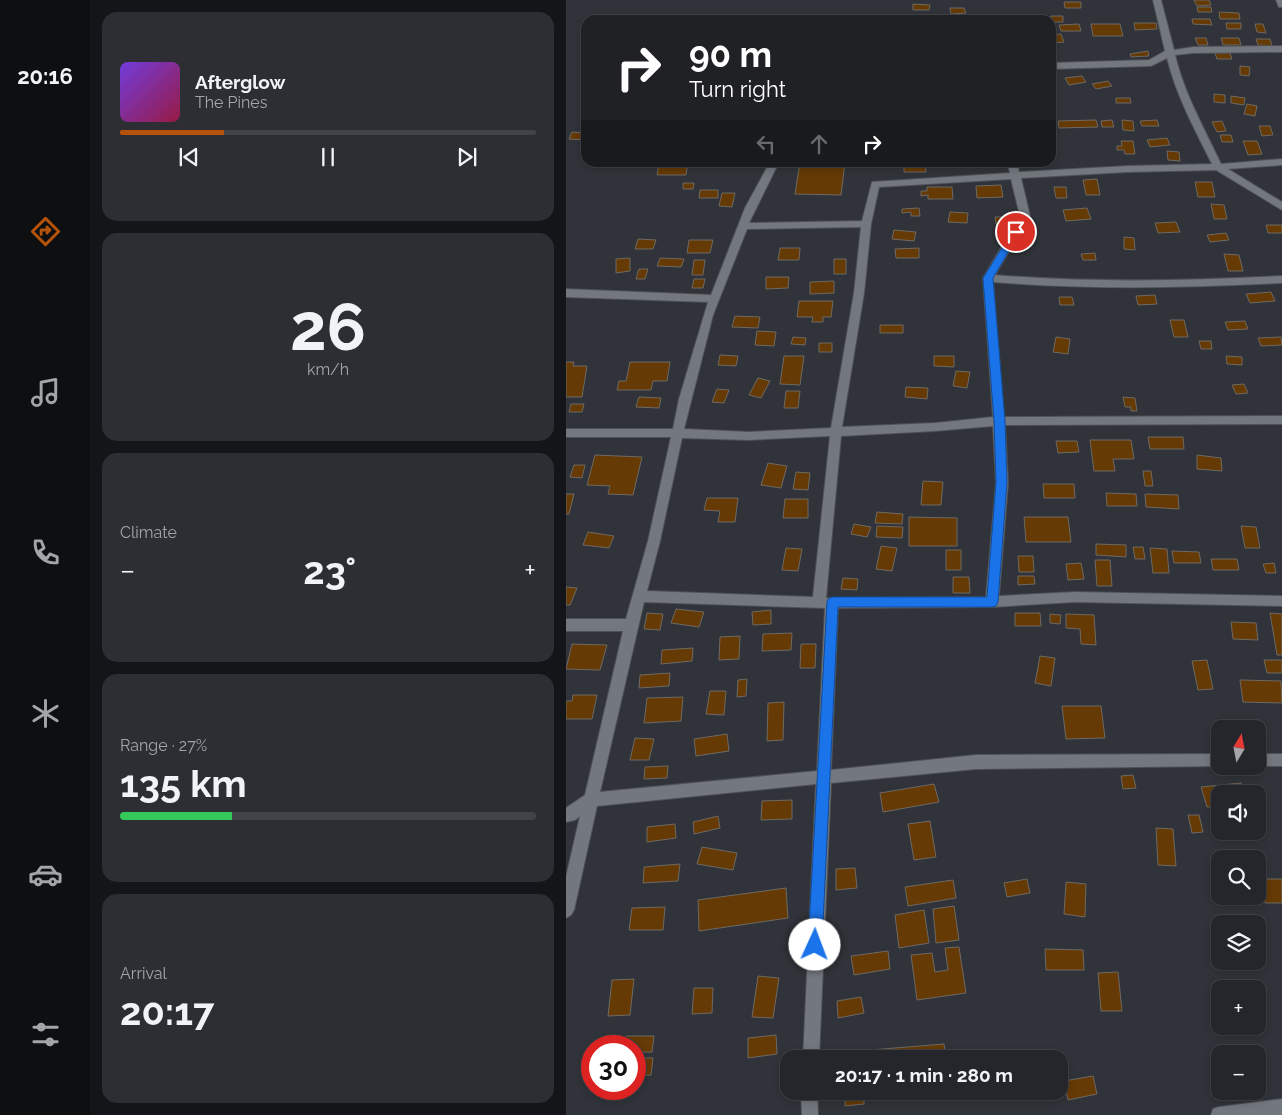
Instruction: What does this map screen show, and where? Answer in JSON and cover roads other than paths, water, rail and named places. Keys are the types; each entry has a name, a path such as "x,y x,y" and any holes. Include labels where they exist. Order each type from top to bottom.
{"street":[{"path":"1157,0 1175,73 1218,167 1282,207"},
{"path":"1280,0 1282,6"},
{"path":"1056,66 1151,63 1169,53 1193,50 1282,49"},
{"path":"811,1050 818,869 825,777 826,603 836,431 859,293 866,224 875,184 1218,167 1282,162"},
{"path":"566,910 631,624 654,541 685,399 714,299 750,208 772,167"},
{"path":"992,602 1002,482 988,278 1025,216 1014,167"},
{"path":"743,226 866,224"},
{"path":"988,278 1042,284 1212,283 1282,278"},
{"path":"566,293 714,299"},
{"path":"566,433 677,433 748,436 935,427 999,421 1282,420"},
{"path":"639,596 826,603 992,602 1075,596 1282,601"},
{"path":"566,625 631,624"},
{"path":"1266,760 1282,760"},
{"path":"566,815 570,815 590,800 976,762 1211,761"},
{"path":"809,1100 810,1115"},
{"path":"1219,1115 1282,1107"}]}
